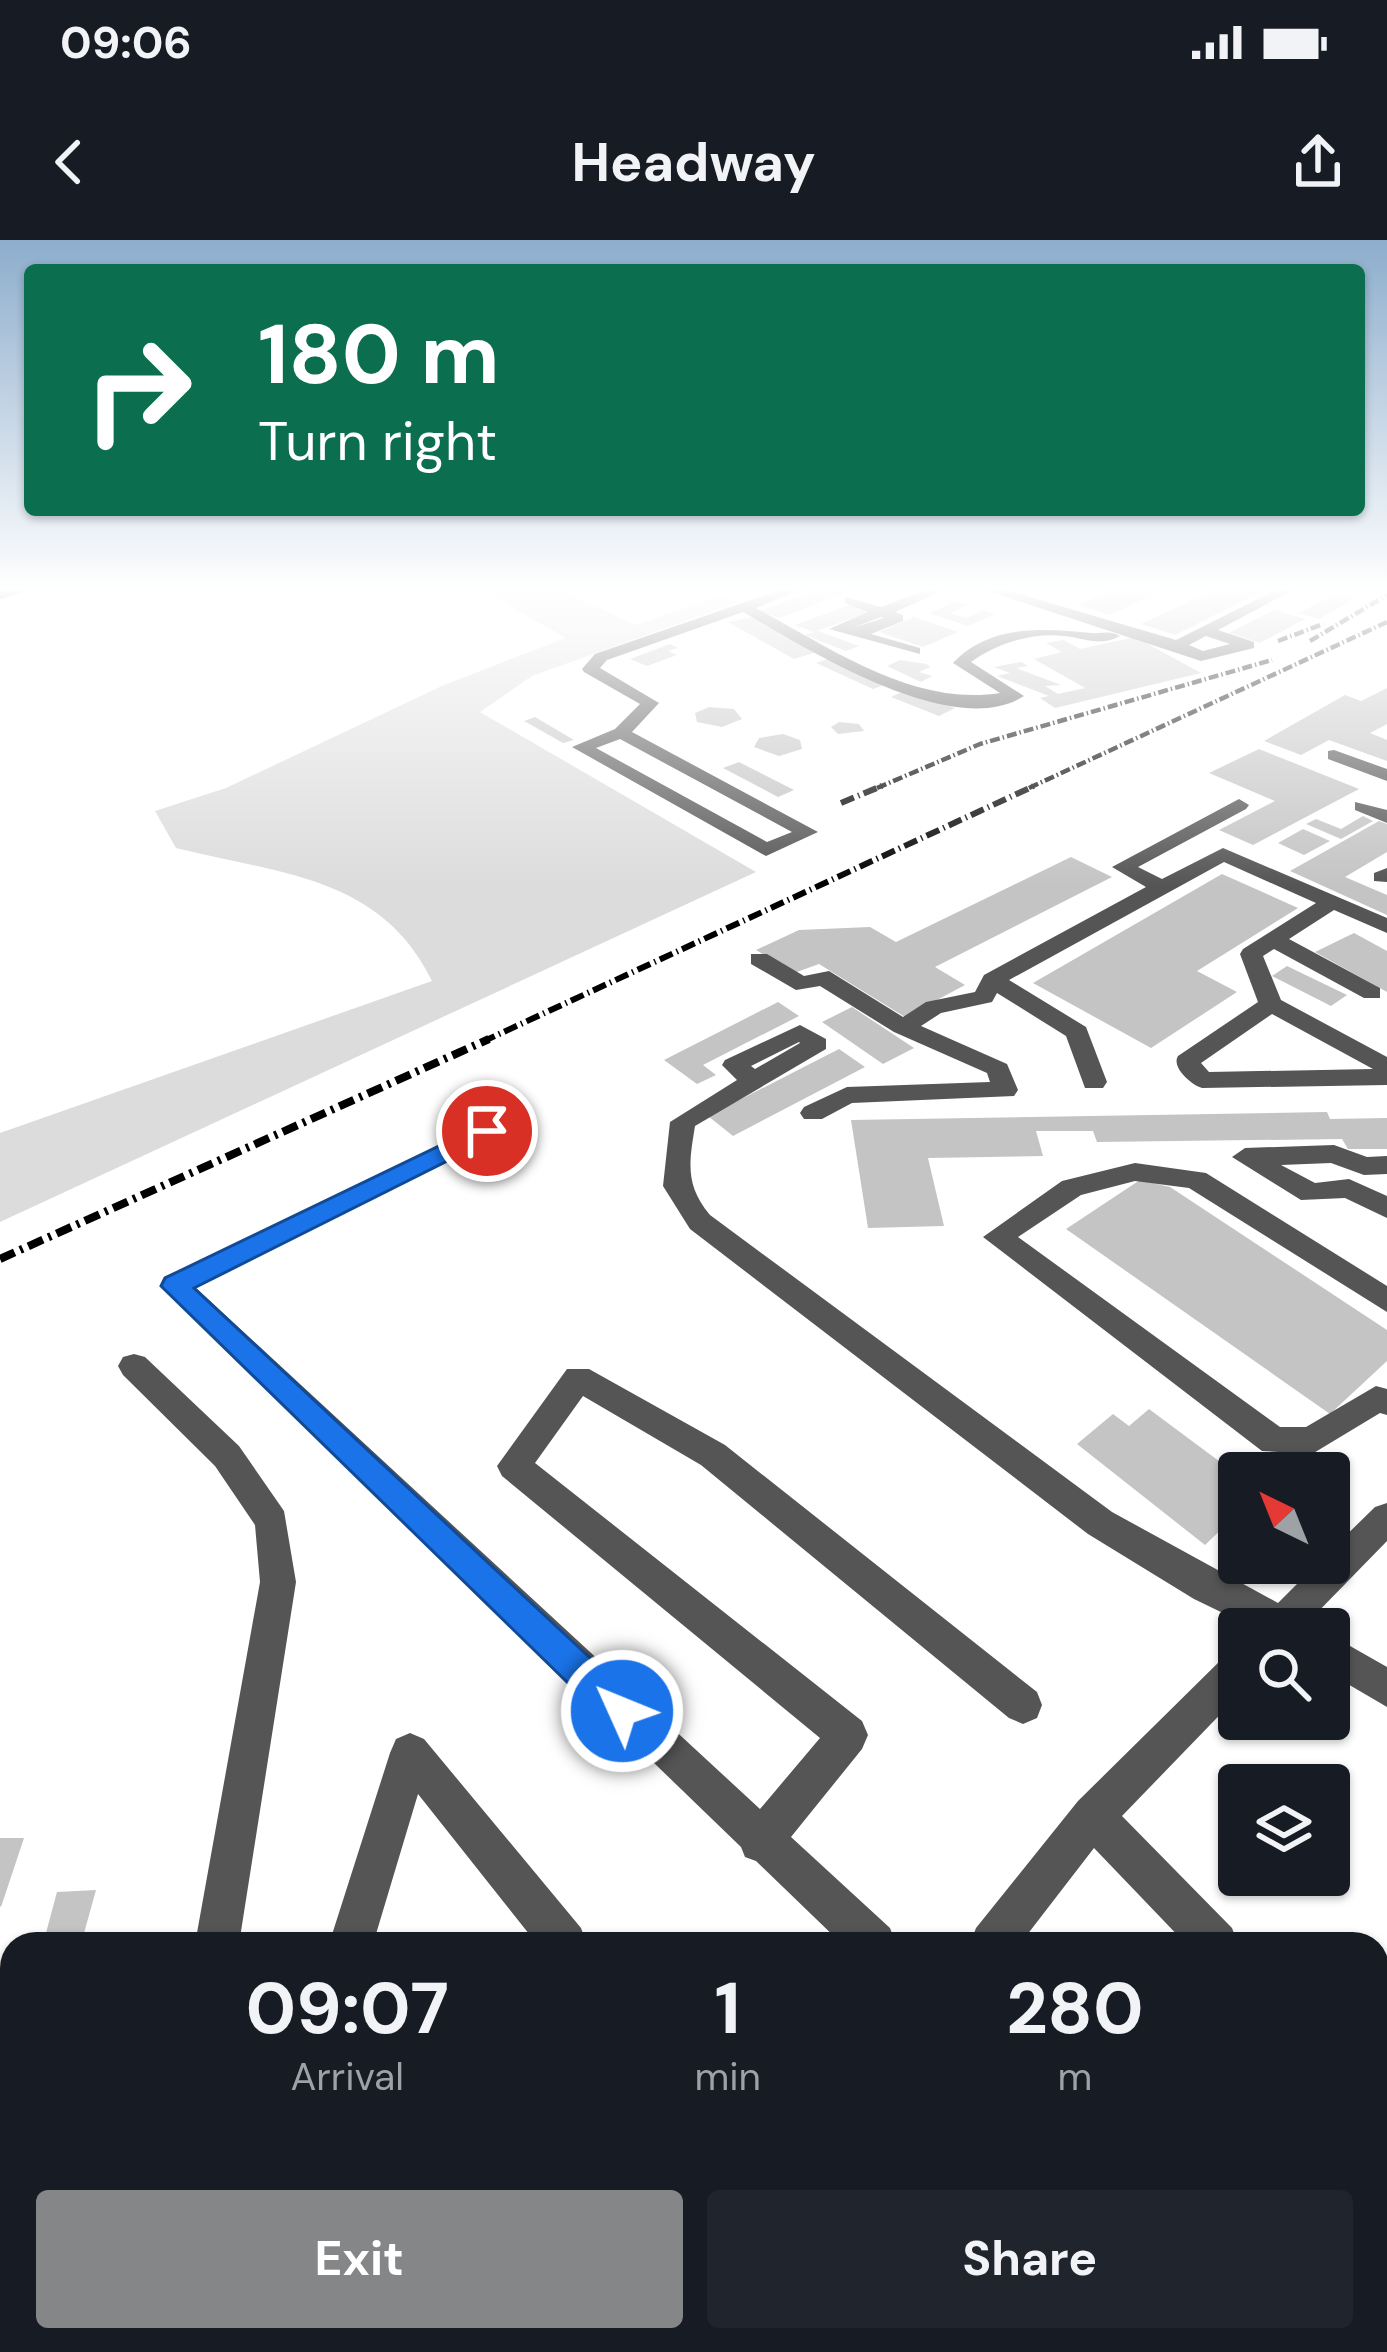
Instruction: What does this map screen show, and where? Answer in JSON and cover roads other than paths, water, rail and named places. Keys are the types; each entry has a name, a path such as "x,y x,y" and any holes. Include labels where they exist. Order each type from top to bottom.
{"street":[{"path":"621,733 808,832 766,850 581,747 621,733 651,703 625,690"},
{"path":"915,690 972,704 1016,696 1005,690"},
{"path":"1334,755 1387,776"},
{"path":"1162,886 1122,867 1240,805"},
{"path":"1362,806 1387,817"},
{"path":"903,1027 934,1006 984,997 992,980 1223,854 1387,926"},
{"path":"1333,902 1251,954 1271,1004 1387,1067"},
{"path":"1273,940 1372,993"},
{"path":"759,959 804,985 821,976 903,1027 998,1069 1005,1090 847,1095 812,1113"},
{"path":"992,980 1077,1033 1094,1082"},
{"path":"1271,1004 1186,1061 1202,1081 1387,1077"},
{"path":"751,1078 743,1092 683,1122 673,1175 675,1195 700,1222 1100,1522 1247,1608"},
{"path":"487,1131 175,1286 861,1932"},
{"path":"1383,1200 1349,1188 1311,1193 1246,1155 1334,1154 1364,1166 1387,1165"},
{"path":"1387,1301 1196,1180 1136,1172 1072,1188 997,1237 1274,1441 1312,1440 1376,1399 1387,1402"},
{"path":"134,1366 226,1456 272,1522 278,1582 219,1932"},
{"path":"760,1842 848,1735 514,1466 578,1378 713,1455 1023,1705"},
{"path":"1303,1608 1387,1519"},
{"path":"1350,1665 1387,1689"},
{"path":"1001,1932 1093,1816 1218,1689"},
{"path":"355,1932 410,1753 555,1932"},
{"path":"1093,1816 1204,1932"}],"railway":[{"path":"877,788 980,744 1169,690"},
{"path":"1029,788 1241,690"},
{"path":"841,803 884,785"},
{"path":"482,1042 1036,785"},
{"path":"0,1259 489,1039"}]}
